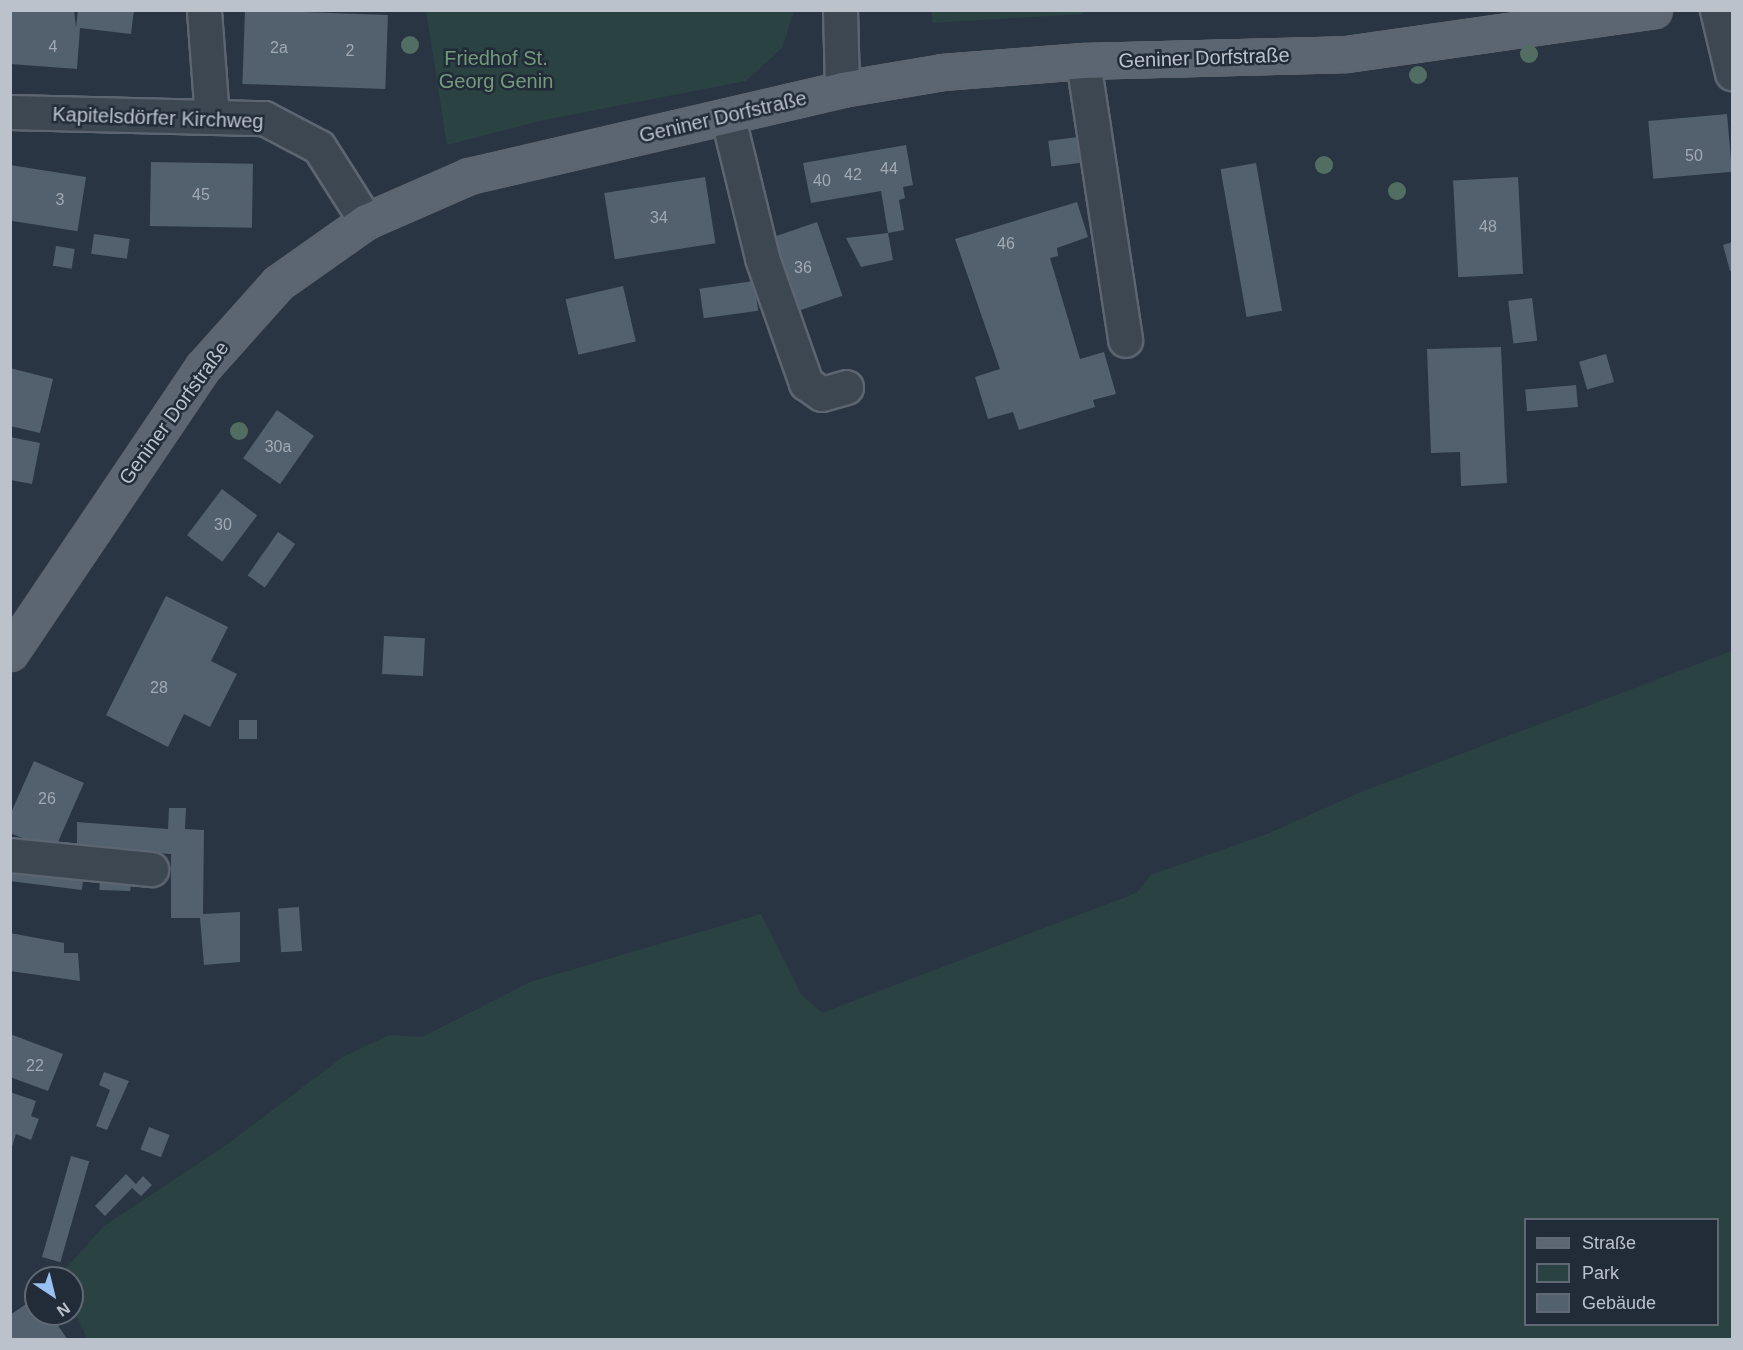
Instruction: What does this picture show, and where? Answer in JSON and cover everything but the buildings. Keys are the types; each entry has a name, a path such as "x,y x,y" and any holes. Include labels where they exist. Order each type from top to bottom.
{"main road":[{"name":"Geniner Dorfstraße","path":"10,653 203,367 278,283 366,221 488,171 728,118 842,89 942,72 1083,61 1346,54 1654,10"}],"street":[{"path":"840,10 842,89"},
{"path":"1717,10 1732,74"},
{"path":"204,11 212,117"},
{"path":"1083,61 1125,339"},
{"name":"Kapitelsdörfer Kirchweg","path":"10,112 264,118 319,147 366,221"},
{"path":"728,118 762,258 806,383 822,394 846,387"},
{"path":"10,855 151,869"}],"green space":[{"name":"Friedhof St. Georg Genin","path":"426,10 794,11 782,48 746,81 544,120 447,145"},
{"path":"931,10 1083,11 1082,14 933,23"},
{"path":"1732,651 1732,1339 88,1340 81,1326 84,1326 84,1266 68,1266 104,1226 226,1145 343,1057 389,1035 422,1037 530,982 761,914 801,994 822,1013 1136,893 1151,875 1267,834 1361,792"}]}
